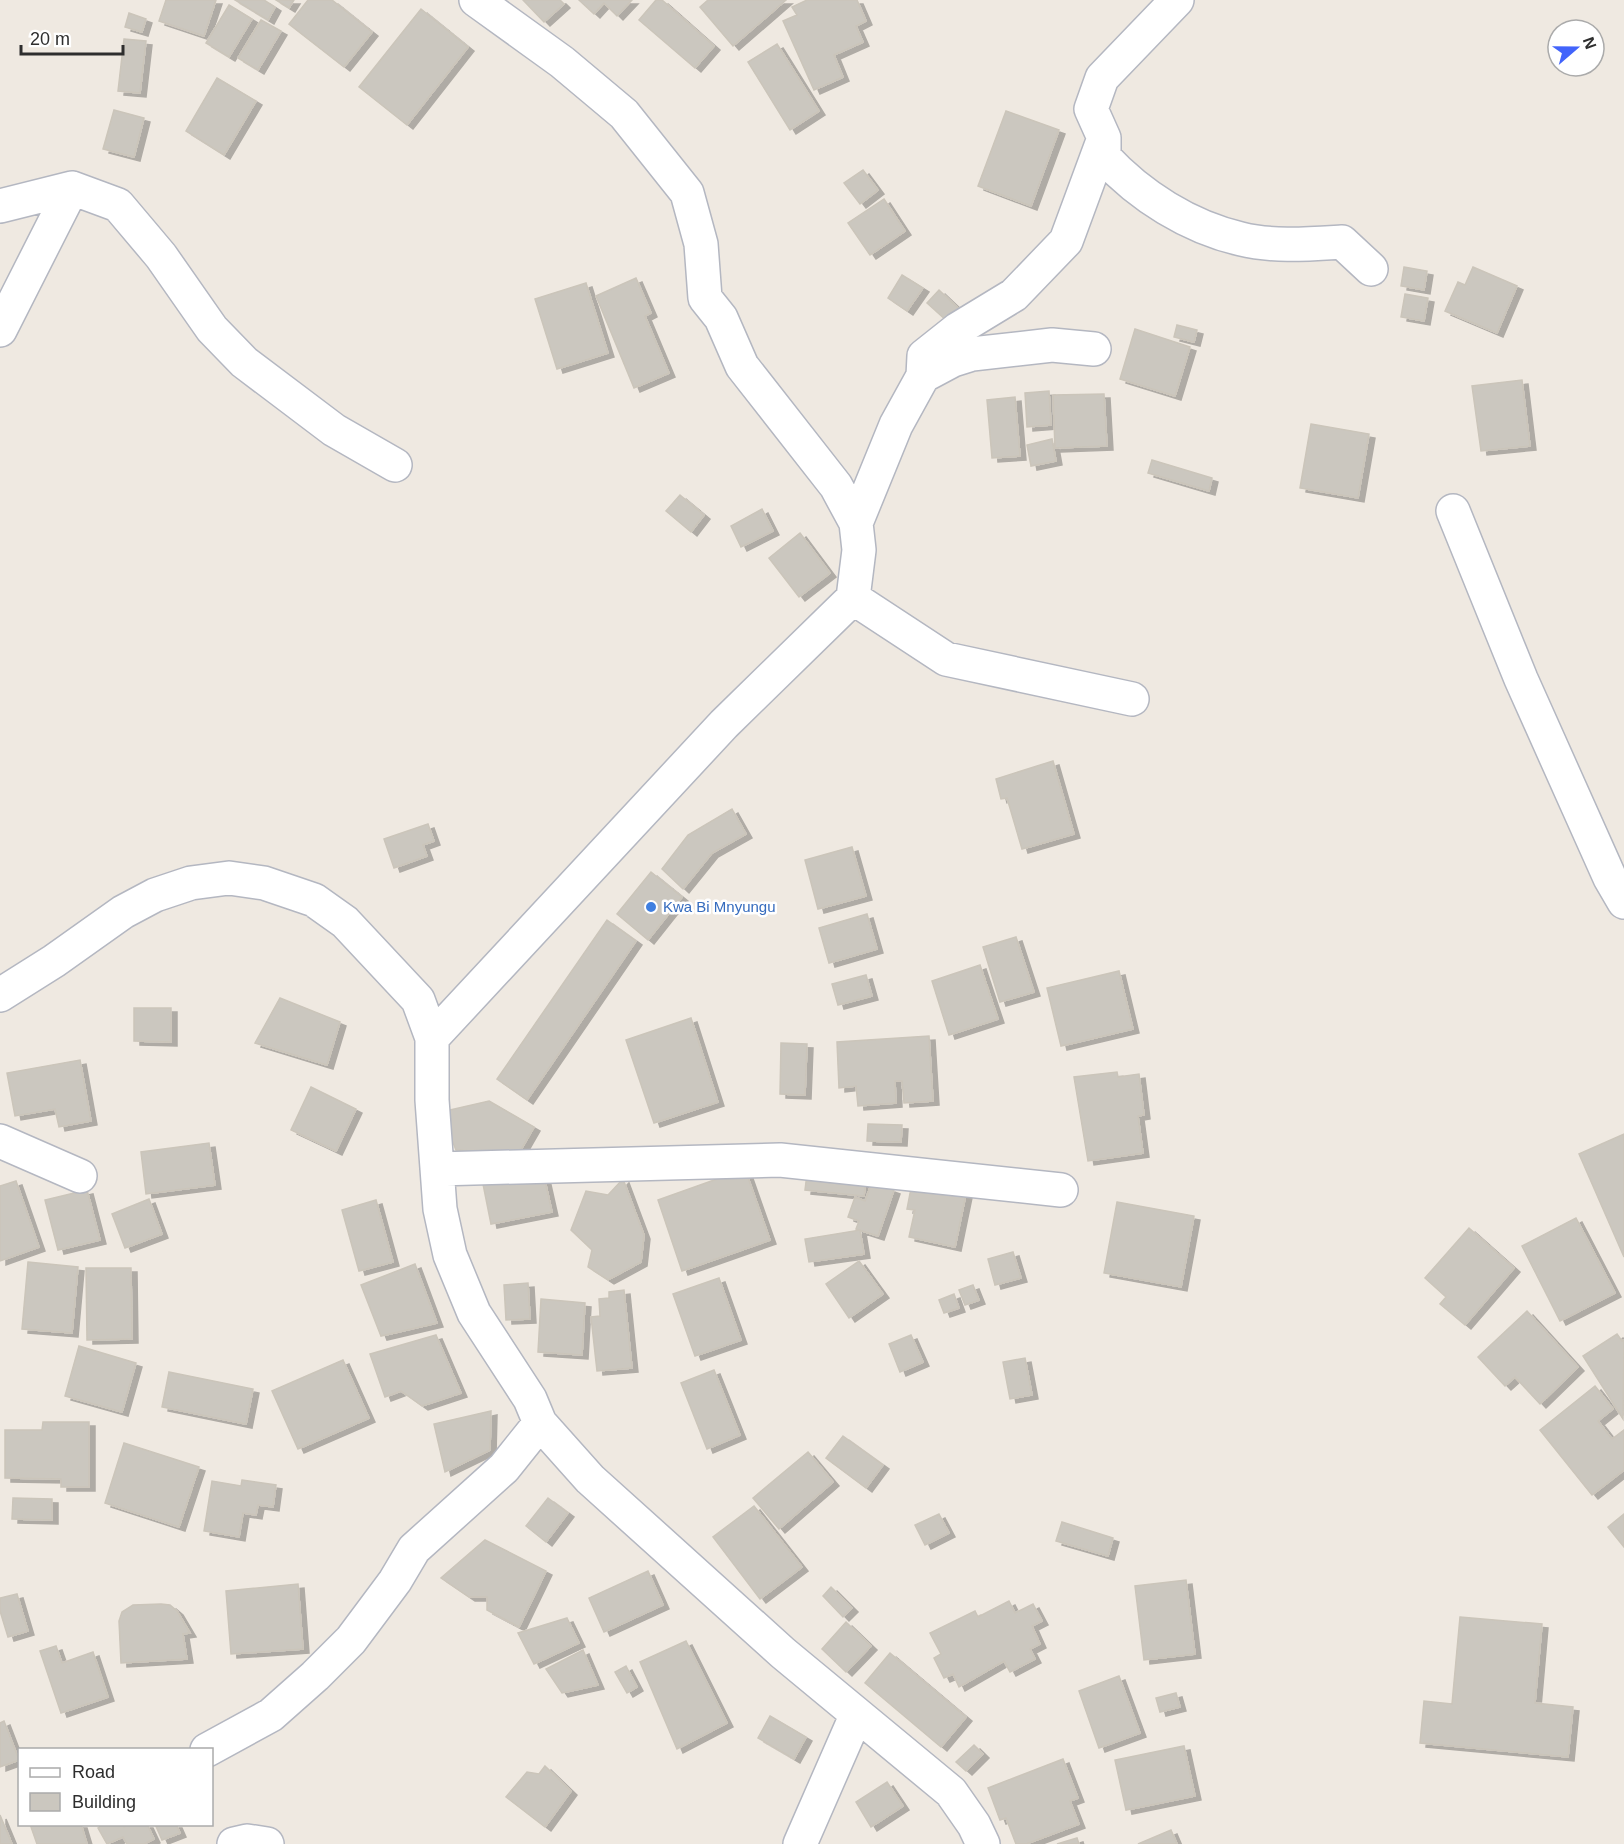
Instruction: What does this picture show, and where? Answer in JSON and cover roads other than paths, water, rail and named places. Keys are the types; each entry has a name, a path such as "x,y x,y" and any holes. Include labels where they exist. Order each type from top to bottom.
{"street":[{"path":"432,1038 724,724 853,598 859,550 856,523 836,486 742,366 721,318 705,297 701,244 687,192 624,114 562,62 476,0"},
{"path":"1177,0 1102,78 1091,109 1104,138 1104,157 1128,183 1184,218 1241,240 1297,245 1342,242 1371,269"},
{"path":"856,523 896,425 923,376 924,356 958,329 1014,295 1066,241 1104,138"},
{"path":"0,206 72,188 118,205 161,256 212,329 244,362 334,430 395,465"},
{"path":"0,330 72,188"},
{"path":"923,376 952,360 972,354 1052,345 1094,349"},
{"path":"1453,511 1521,679 1610,878 1624,902"},
{"path":"853,598 946,659 1132,699"},
{"path":"0,995 54,962 123,912 154,896 191,883 230,878 264,883 314,900 345,922 417,1000 432,1038 432,1100 440,1209 450,1255 474,1313 530,1399 540,1423 590,1479 856,1716 924,1767 951,1792 974,1825 983,1844"},
{"path":"0,1141 80,1176"},
{"path":"437,1169 780,1160 1061,1191"},
{"path":"209,1748 271,1715 315,1676 351,1640 395,1581 414,1549 504,1468 540,1423"},
{"path":"800,1844 856,1716"},
{"path":"234,1844 247,1841 267,1844"}],"place":[{"name":"Kwa Bi Mnyungu","path":"651,907"}]}
